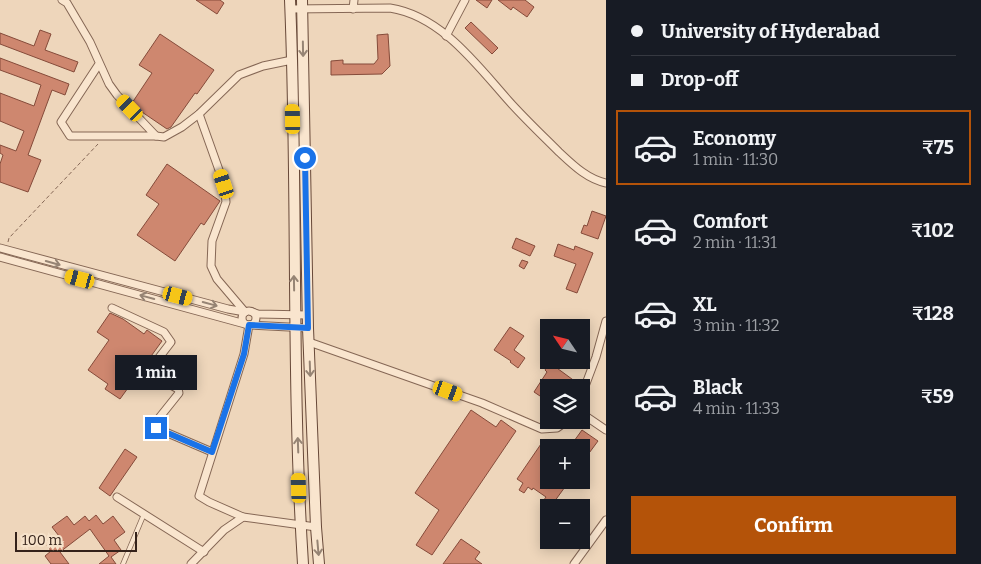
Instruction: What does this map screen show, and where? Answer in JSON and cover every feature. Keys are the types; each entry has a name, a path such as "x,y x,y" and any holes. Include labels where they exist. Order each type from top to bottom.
{"street":[{"path":"62,0 67,3 90,42 109,84 156,136"},
{"path":"353,9 354,0"},
{"path":"446,36 465,0"},
{"path":"302,4 308,328 319,564"},
{"path":"303,564 300,526 295,328 290,5 302,4 353,9 390,8 403,10 423,20 446,36 481,68 508,100 558,151 584,174 606,184"},
{"path":"99,64 61,122 70,136 164,137 182,127 199,114 239,75 263,66 292,60"},
{"path":"199,114 224,184 226,202 212,241 212,266 217,279 256,319 254,323 248,324"},
{"path":"308,315 258,314 228,309 3,249 2,257 248,324 308,328"},
{"path":"112,308 164,332 170,342 149,373 178,389 179,393 155,423 156,428 212,452"},
{"path":"248,324 242,318 249,312"},
{"path":"588,379 606,321"},
{"path":"248,324 244,354 199,496 243,516 316,527"},
{"path":"309,342 482,404 540,428"},
{"path":"590,419 606,430"},
{"path":"117,497 204,552"},
{"path":"191,564 224,530 243,516"},
{"path":"574,564 606,520"}],"lane":[{"path":"123,564 144,514"}],"path":[{"path":"3,249 9,238 105,136"}],"building":[{"path":"196,0 220,0 224,3 217,14"},
{"path":"476,0 492,0 487,8"},
{"path":"498,0 525,0 534,7 527,17 513,7 511,10"},
{"path":"471,22 498,48 492,54 465,28"},
{"path":"40,30 51,34 45,50 78,62 74,72 0,44 0,33 34,46"},
{"path":"160,34 214,70 171,127 167,129 132,103 152,73 139,65"},
{"path":"388,34 390,66 382,74 331,75 331,61 343,60 343,64 374,64 378,59 377,35"},
{"path":"0,58 69,84 65,95 52,90 28,155 41,160 28,192 0,182 0,164 3,155 0,153 0,145 16,151 24,131 0,121 0,93 34,106 41,85 0,70"},
{"path":"167,164 220,201 204,225 201,223 175,261 137,235 159,204 146,195"},
{"path":"592,211 606,216 598,239 581,233 584,225 587,226"},
{"path":"516,238 535,246 530,256 512,248"},
{"path":"558,244 574,250 575,246 593,253 577,293 566,289 576,264 554,256"},
{"path":"522,260 528,262 524,269 519,266"},
{"path":"110,313 123,319 144,334 147,330 162,341 120,399 105,389 108,384 88,370 109,340 97,332"},
{"path":"510,327 524,336 514,350 525,358 518,368 494,350"},
{"path":"558,369 572,379 542,379 547,372 545,370"},
{"path":"540,383 540,396 534,392"},
{"path":"471,410 496,427 501,420 516,431 432,555 416,545 439,510 415,493"},
{"path":"582,430 598,441 590,452 590,439 576,439"},
{"path":"540,445 540,489 563,489 556,499 545,499 546,497 533,488 532,490 528,487 524,493 519,490 523,483 517,479"},
{"path":"125,449 137,457 110,496 99,488"},
{"path":"96,515 103,524 113,516 125,532 114,540 121,550 111,557 116,564 99,564 109,556 90,529 60,552 69,564 51,564 45,556 51,551 47,545 59,536 52,527 67,516 74,525 85,516 89,521"},
{"path":"461,539 480,552 475,559 482,564 443,564"}],"route":[{"path":"156,428 212,452 244,354 249,325 308,328 305,158"}]}
